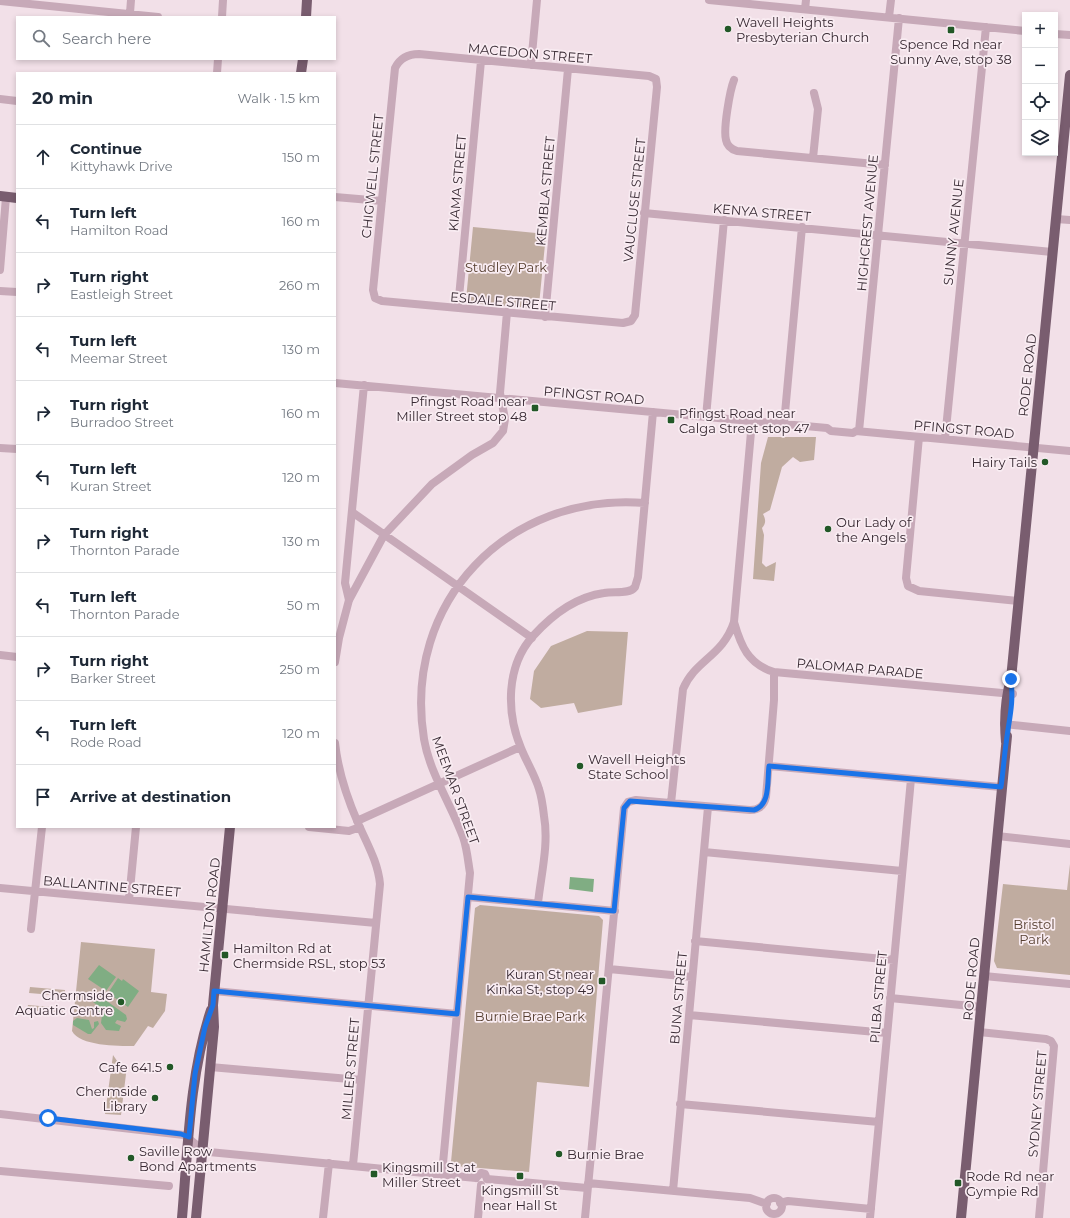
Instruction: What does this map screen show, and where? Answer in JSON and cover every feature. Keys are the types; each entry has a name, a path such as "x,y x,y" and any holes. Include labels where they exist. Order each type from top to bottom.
{"main road":[{"path":"306,16 307,0"},
{"path":"301,72 303,60"},
{"name":"RODE ROAD","path":"961,1218 1052,252 1068,122 1070,75"},
{"path":"3,196 16,198"},
{"name":"HAMILTON ROAD","path":"196,1218 214,1027 214,991 230,828"},
{"name":"HAMILTON ROAD","path":"182,1218 195,1074 205,1027 213,1005"}],"street":[{"path":"130,13 131,0"},
{"path":"222,16 223,0"},
{"path":"531,65 537,0"},
{"path":"709,0 1022,31"},
{"path":"805,9 806,0"},
{"path":"889,17 891,0"},
{"path":"0,1 151,16"},
{"name":"HIGHCREST AVENUE","path":"858,431 899,18"},
{"name":"SUNNY AVENUE","path":"945,440 986,27"},
{"path":"1058,34 1070,36"},
{"name":"MACEDON STREET","path":"402,58 419,54 649,76 656,79"},
{"name":"CHIGWELL STREET","path":"375,298 373,290 394,73 397,64 402,58"},
{"path":"217,72 218,60"},
{"name":"KIAMA STREET","path":"458,308 481,61"},
{"name":"KEMBLA STREET","path":"545,317 568,68"},
{"name":"VAUCLUSE STREET","path":"631,322 635,315 657,87 656,79"},
{"path":"734,80 730,92 725,136 726,149 885,166"},
{"path":"813,158 818,109 814,93"},
{"path":"0,99 16,101"},
{"path":"0,270 3,196"},
{"path":"336,197 382,202"},
{"name":"KENYA STREET","path":"644,213 1052,252"},
{"path":"1056,219 1070,220"},
{"path":"706,417 724,220"},
{"path":"784,424 802,228"},
{"path":"0,291 16,292"},
{"name":"ESDALE STREET","path":"375,298 382,302 507,312 545,317 623,323 631,322"},
{"path":"336,656 349,600 384,535 432,484 472,455 494,443 500,437 505,424 500,393 507,312"},
{"name":"PFINGST ROAD","path":"336,383 827,428 832,426 853,428 858,431 945,440 1070,450"},
{"path":"349,600 345,586 364,385"},
{"path":"538,903 545,825 539,789 520,747 514,727 512,713 513,680 519,660 532,638 550,620 567,607 585,598 604,593 629,592 634,589 638,581 653,412"},
{"path":"672,803 683,689 692,673 721,646 730,634 734,622 752,421"},
{"path":"920,437 906,578 908,586 919,591 1019,601"},
{"path":"0,448 16,449"},
{"name":"MEEMAR STREET","path":"442,1174 470,873 463,838 439,784 427,752 424,739 421,700 424,667 440,616 458,587 481,558 520,529 563,511 594,504 645,503"},
{"path":"352,512 532,638"},
{"name":"PALOMAR PARADE","path":"734,622 740,642 747,654 757,664 774,672 1010,694"},
{"path":"0,655 16,657"},
{"path":"584,1218 624,808 628,802 636,800 750,810 760,808 765,800 769,766 774,700 774,672"},
{"path":"1007,724 1070,730"},
{"path":"319,828 349,831 359,824 439,784 520,747"},
{"name":"MILLER STREET","path":"336,750 338,764 359,824 377,868 380,884 353,1165"},
{"path":"769,766 1001,787"},
{"name":"PILBA STREET","path":"870,1218 911,779"},
{"name":"BUNA STREET","path":"673,1191 708,807"},
{"path":"31,929 42,828"},
{"path":"129,900 136,828"},
{"path":"997,836 1070,844"},
{"path":"704,852 902,871"},
{"name":"BALLANTINE STREET","path":"0,888 376,923"},
{"path":"468,897 614,911"},
{"path":"695,941 894,960"},
{"path":"609,969 692,976"},
{"path":"984,976 1070,984"},
{"path":"214,991 457,1014"},
{"path":"890,998 981,1006"},
{"path":"689,1015 887,1033"},
{"name":"SYDNEY STREET","path":"979,1032 1046,1039 1051,1041 1054,1046 1039,1218"},
{"path":"210,1067 361,1080"},
{"path":"680,1104 879,1122"},
{"path":"0,1114 181,1134 189,1137 202,1150 476,1178 477,1183 588,1185 673,1191 753,1198 766,1204"},
{"path":"323,1218 329,1163"},
{"path":"0,1171 169,1186"},
{"path":"478,1218 484,1182"},
{"path":"766,1204 770,1200 774,1199 780,1202 788,1201 871,1209"},
{"path":"766,1204 768,1212 776,1216 781,1209 780,1202"}],"green space":[{"name":"Studley Park","path":"473,227 546,234 539,305 534,308 468,303 466,300"},
{"path":"768,437 816,437 814,460 800,462 793,457 782,467 770,510 763,514 765,521 762,528 764,535 762,563 766,567 776,562 774,581 753,579 761,463"},
{"path":"587,631 628,632 622,705 578,713 574,703 541,708 530,699 534,671 551,646"},
{"name":"Bristol Park","path":"1070,864 1070,975 997,968 994,961 1003,884 1067,890"},
{"name":"Burnie Brae Park","path":"480,905 599,916 603,920 589,1087 537,1082 529,1172 455,1166 451,1162 475,908"},
{"name":"Chermside Aquatic Centre","path":"81,942 155,949 151,992 167,994 165,1011 153,1028 148,1026 134,1046 109,1045 91,1042 76,1036 72,1031"},
{"path":"30,987 65,990 65,996 29,993"},
{"path":"28,1005 63,1008 62,1013 27,1010"},
{"path":"113,1055 126,1074 121,1115 105,1114"}],"shaded area":[{"path":"570,877 594,879 593,892 569,889"},
{"path":"99,965 116,977 106,991 88,979"},
{"path":"118,978 122,981 123,979 139,991 128,1007 108,993"},
{"path":"104,999 126,1015 127,1019 125,1022 117,1020 115,1023 121,1026 119,1031 106,1030 101,1023 102,1015 96,1010 97,1005 93,1002"},
{"path":"77,1018 89,1020 92,1029 94,1028 94,1022 98,1021 99,1024 91,1034 88,1034 73,1025 73,1021"}],"place":[{"name":"Wavell Heights Presbyterian Church","path":"728,29"},
{"name":"Spence Rd near Sunny Ave, stop 38","path":"951,30"},
{"name":"Pfingst Road near Miller Street stop 48","path":"535,408"},
{"name":"Pfingst Road near Calga Street stop 47","path":"671,420"},
{"name":"Hairy Tails","path":"1045,462"},
{"name":"Our Lady of the Angels","path":"828,529"},
{"name":"Wavell Heights State School","path":"580,766"},
{"name":"Hamilton Rd at Chermside RSL, stop 53","path":"225,955"},
{"name":"Kuran St near Kinka St, stop 49","path":"602,981"},
{"name":"Chermside Aquatic Centre","path":"121,1002"},
{"name":"Cafe 641.5","path":"170,1067"},
{"name":"Chermside Library","path":"155,1098"},
{"name":"Burnie Brae","path":"559,1154"},
{"name":"Saville Row Bond Apartments","path":"131,1158"},
{"name":"Kingsmill St at Miller Street","path":"374,1174"},
{"name":"Kingsmill St near Hall St","path":"520,1176"},
{"name":"Rode Rd near Gympie Rd","path":"958,1183"}],"route":[{"path":"48,1118 112,1128 181,1134 189,1137 195,1074 205,1027 213,1005 214,991 457,1014 468,897 614,911 624,808 630,801 642,800 754,810 760,808 764,803 769,766 1001,787 1013,694 1011,679"}]}
